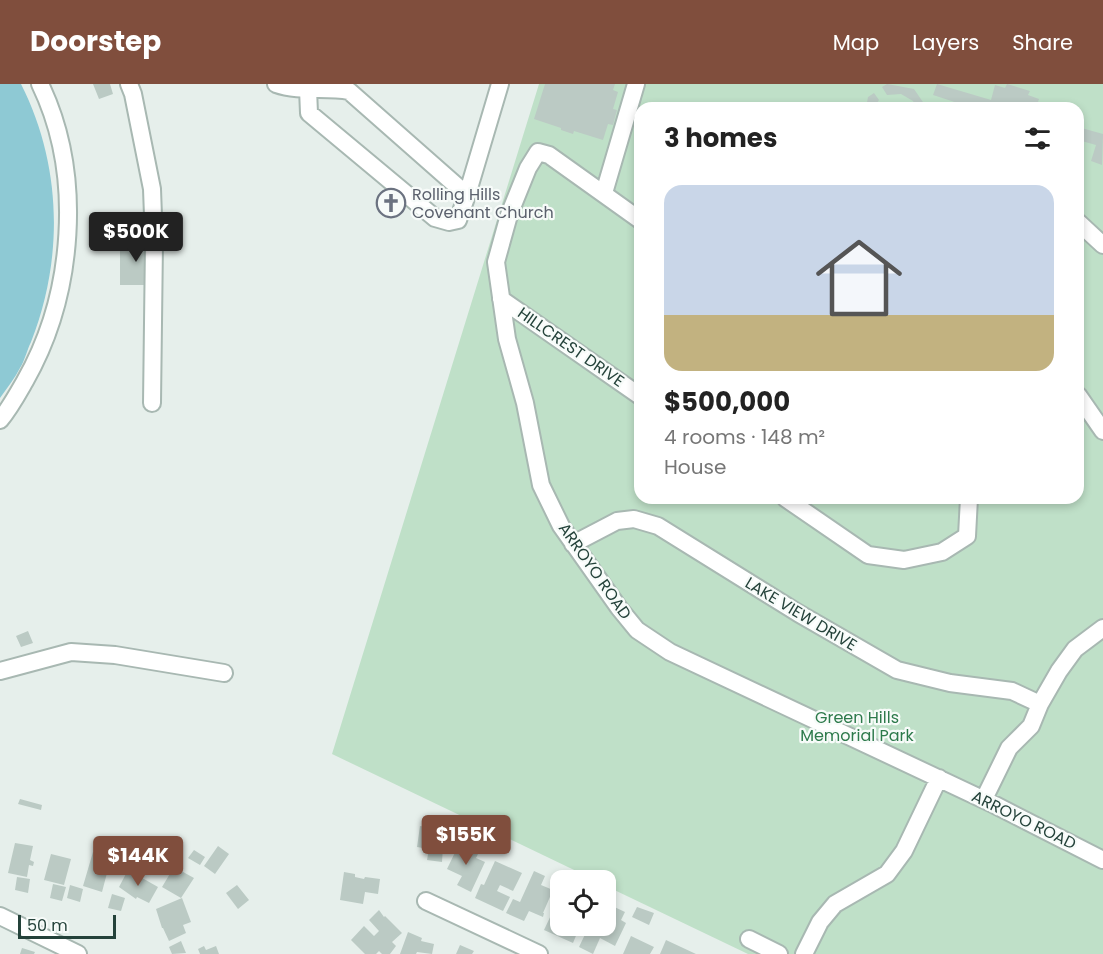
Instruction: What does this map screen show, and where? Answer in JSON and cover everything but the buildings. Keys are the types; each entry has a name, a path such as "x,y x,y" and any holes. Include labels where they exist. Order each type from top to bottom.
{"street":[{"path":"0,420 32,369 51,326 66,264 68,222 65,171 58,134 40,84"},
{"path":"129,84 134,94 152,189 154,243 152,403"},
{"path":"276,84 308,89 349,91 467,195"},
{"path":"308,89 309,113 435,218 449,222 458,220 500,84"},
{"path":"634,216 604,193 636,84"},
{"name":"ARROYO ROAD","path":"604,193 549,156 538,152 528,168 509,215 496,262 507,339 525,403 541,485 561,526 608,593 637,630 670,652 939,778 1103,860"},
{"path":"1084,228 1103,245"},
{"name":"HILLCREST DRIVE","path":"501,299 634,392"},
{"path":"1084,404 1103,431"},
{"path":"794,504 868,555 904,560 942,552 967,536 969,504"},
{"name":"LAKE VIEW DRIVE","path":"573,544 617,521 634,519 658,526 798,614 897,670 951,683 1012,691 1040,704"},
{"path":"984,800 1009,747 1030,726 1040,704 1076,649 1103,628"},
{"path":"0,671 71,652 115,655 224,674"},
{"path":"804,954 820,922 835,904 887,874 904,851 939,778"},
{"path":"426,900 539,954"},
{"path":"0,916 78,954"},
{"path":"749,939 779,954"}],"green space":[{"name":"Green Hills Memorial Park","path":"539,84 1103,84 1103,954 748,954 616,891 616,870 574,870 332,754"}],"water":[{"path":"0,84 21,84 35,115 51,179 54,212 49,278 42,310 22,365 0,398"}],"place":[{"name":"Rolling Hills Covenant Church","path":"391,203"}]}
